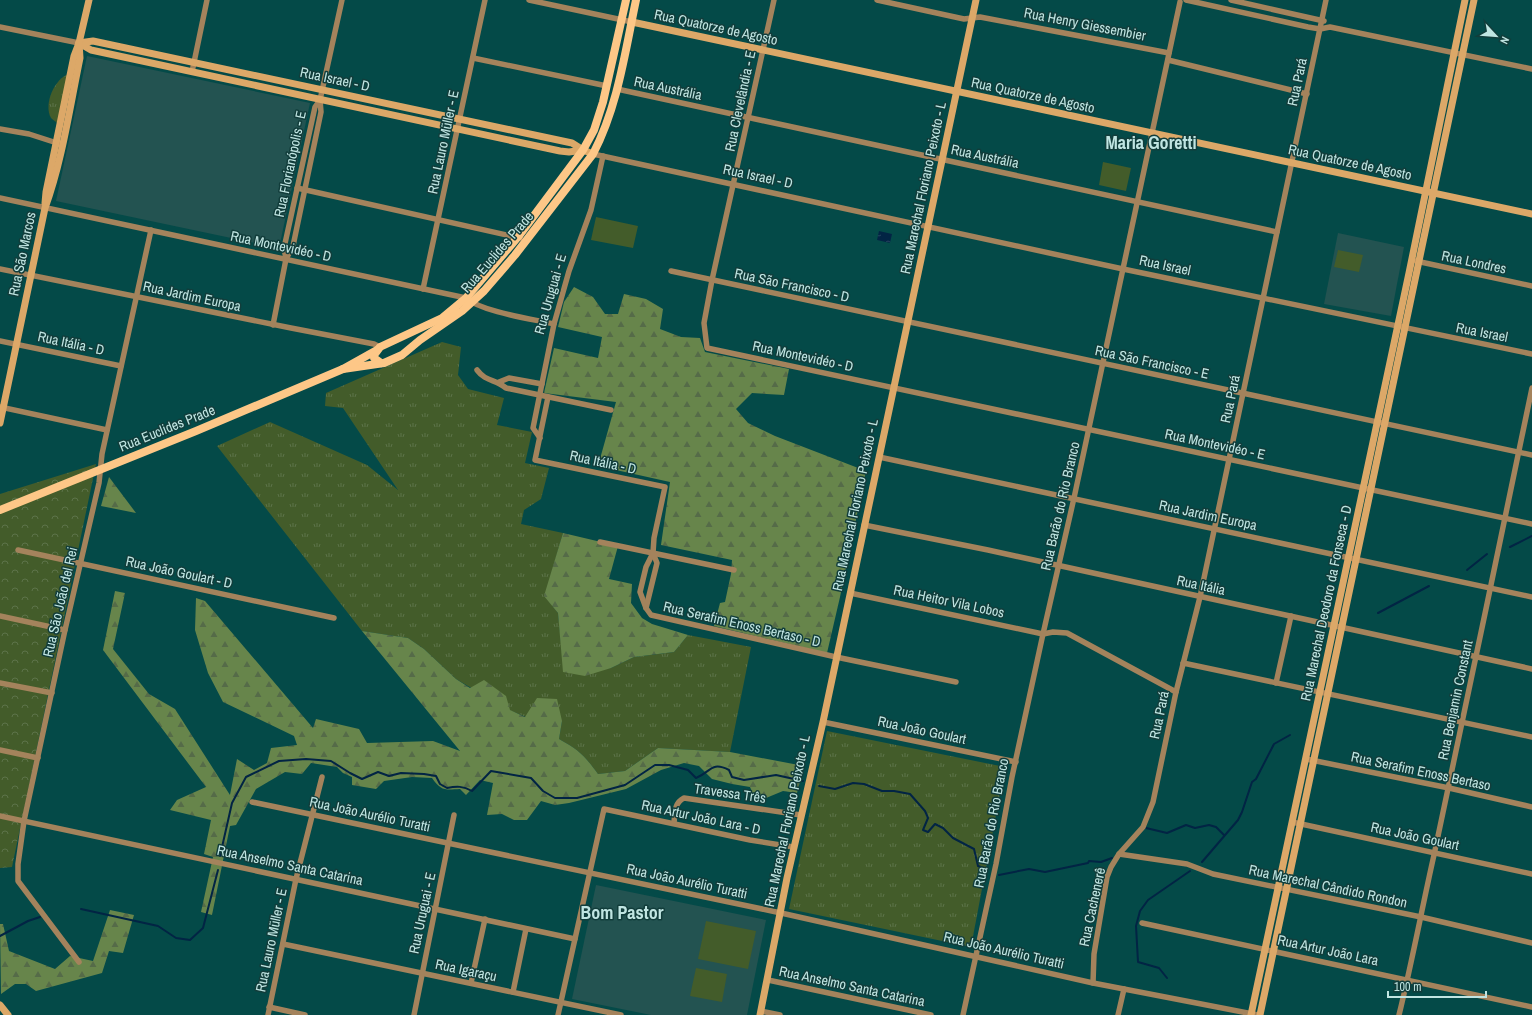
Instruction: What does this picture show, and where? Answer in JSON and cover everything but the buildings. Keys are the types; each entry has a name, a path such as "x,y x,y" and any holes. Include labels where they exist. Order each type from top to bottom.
{"main road":[{"path":"583,150 594,130 603,102 626,0"},
{"path":"593,154 608,122 617,89 636,0"},
{"name":"Rua Euclides Prade","path":"522,240 583,150"},
{"name":"Rua Euclides Prade","path":"343,369 380,363 402,355 462,311 469,300 522,240 593,154"},
{"name":"Rua Euclides Prade","path":"0,510 343,369 379,348 442,318 469,300"},
{"path":"400,338 404,338 408,343 405,352"},
{"path":"379,348 374,355 374,358 380,363"}],"street":[{"name":"Rua São Marcos","path":"0,423 45,208 51,193 59,144 70,93 80,58 79,43 89,0"},
{"path":"192,72 207,0"},
{"name":"Rua Florianópolis - E","path":"286,259 284,248 315,107 320,100 342,0"},
{"name":"Rua Lauro Müller - E","path":"423,289 485,0"},
{"name":"Rua Quatorze de Agosto","path":"529,0 1292,163 1425,193 1434,192 1532,214"},
{"path":"563,7 564,0"},
{"name":"Rua Clevelândia - E","path":"707,348 704,322 712,280 774,0"},
{"name":"Rua Henry Giessembier","path":"878,0 964,19 980,17 1170,53"},
{"name":"Rua Marechal Floriano Peixoto - L","path":"760,1013 768,980 793,847 850,593 976,0"},
{"path":"1182,0 1320,29 1330,27 1532,69"},
{"name":"Rua Barão do Rio Branco","path":"963,1015 1043,634 1089,430 1182,0"},
{"path":"1217,7 1218,0"},
{"path":"1231,0 1322,20 1330,27"},
{"name":"Rua Pará","path":"1153,802 1176,692 1200,597 1326,0"},
{"path":"1454,53 1466,0"},
{"name":"Rua Marechal Deodoro da Fonseca - D","path":"1415,261 1426,230 1464,55 1474,0"},
{"path":"1253,15 1256,5"},
{"path":"1286,22 1288,13"},
{"name":"Rua Israel - D","path":"0,27 79,43 91,50 320,100 568,152 583,150"},
{"name":"Rua Israel - D","path":"79,43 93,41 572,143 593,154 928,226"},
{"path":"131,59 133,50"},
{"name":"Rua Marechal Deodoro da Fonseca - D","path":"1255,1015 1265,949 1348,557 1363,488 1381,423 1408,297 1415,261 1417,229 1454,53"},
{"path":"473,58 607,86"},
{"path":"1168,60 1306,94"},
{"name":"Rua Austrália","path":"617,89 1277,232"},
{"name":"Rua Florianópolis - E","path":"273,325 286,259 293,246 322,108 320,100"},
{"path":"0,129 29,134 59,144"},
{"name":"Rua Uruguai - E","path":"540,438 532,428 554,324 569,271 591,210 603,156"},
{"path":"297,188 522,240"},
{"name":"Rua Montevidéo - D","path":"0,198 423,289 469,300 484,308 554,324"},
{"name":"Rua Israel","path":"928,226 1401,328 1532,354"},
{"path":"1417,229 1426,230"},
{"name":"Rua São João del Rei","path":"79,962 18,881 20,842 65,630 99,483 102,454 151,230"},
{"name":"Rua Londres","path":"1415,261 1532,286"},
{"name":"Rua Jardim Europa","path":"0,269 273,325 374,344 379,348"},
{"name":"Rua São Francisco - D","path":"671,271 908,323"},
{"name":"Rua São Francisco - E","path":"908,323 1532,455"},
{"path":"0,341 17,344"},
{"name":"Rua Itália - D","path":"17,344 121,366"},
{"name":"Rua Montevidéo - D","path":"707,348 894,388"},
{"path":"477,370 484,378 499,382 506,388 611,410"},
{"path":"499,382 509,378 542,384"},
{"path":"506,388 509,378"},
{"name":"Rua Montevidéo - E","path":"894,388 1532,524"},
{"name":"Rua Benjamin Constant","path":"1399,1015 1408,980 1463,724 1504,518 1532,388"},
{"path":"540,438 548,397"},
{"path":"2,408 107,430"},
{"name":"Rua Marechal Deodoro da Fonseca - D","path":"1255,1015 1274,951 1343,628 1372,490 1381,423"},
{"name":"Rua Itália - D","path":"540,438 536,460 664,487 654,538 653,553"},
{"name":"Rua Jardim Europa","path":"879,457 1532,596"},
{"name":"Rua Itália","path":"864,524 1532,669"},
{"path":"600,542 734,570"},
{"name":"Rua João Goulart - D","path":"18,550 334,618"},
{"path":"646,608 640,592 646,567 653,553"},
{"path":"646,608 657,563 653,553"},
{"name":"Rua Heitor Vila Lobos","path":"850,593 1043,634 1053,632 1067,633 1176,692"},
{"name":"Rua Serafim Enoss Bertaso - D","path":"646,608 651,615 836,657 956,682"},
{"path":"0,616 65,630"},
{"path":"1276,683 1291,616"},
{"path":"1183,663 1532,738"},
{"path":"0,683 52,693"},
{"name":"Rua João Goulart","path":"822,722 1016,762"},
{"path":"0,750 38,758"},
{"name":"Rua Serafim Enoss Bertaso","path":"1306,759 1449,788 1532,807"},
{"name":"Rua Lauro Müller - E","path":"268,1015 296,878 322,777"},
{"name":"Travessa Três","path":"674,823 676,804 684,798 801,815"},
{"name":"Rua João Aurélio Turatti","path":"252,802 780,913 1093,983 1255,1015"},
{"name":"Rua Cachenerê","path":"1093,983 1094,954 1107,878 1111,866 1119,854 1143,828 1153,802"},
{"name":"Rua Artur João Lara - D","path":"590,873 604,809 750,840 793,847"},
{"name":"Rua Uruguai - E","path":"414,1015 454,815"},
{"name":"Rua Anselmo Santa Catarina","path":"0,816 296,878 436,910 575,939"},
{"name":"Rua João Goulart","path":"1292,822 1532,874"},
{"name":"Rua Marechal Cândido Rondon","path":"1119,854 1187,864 1212,874 1421,917 1532,943"},
{"path":"558,1015 590,873"},
{"path":"471,983 485,919"},
{"name":"Rua Artur João Lara","path":"1142,923 1532,1007"},
{"path":"513,992 526,928"},
{"name":"Rua Igaraçu","path":"283,944 561,1002 606,1014 621,1015"},
{"name":"Rua Anselmo Santa Catarina","path":"768,980 931,1015"},
{"path":"1118,1015 1124,989"},
{"path":"0,1005 8,1015"},
{"path":"270,1007 305,1015"},
{"path":"760,1013 780,1015"}],"shaded area":[{"path":"87,56 310,103 279,248 56,201"},
{"path":"1338,233 1404,247 1391,316 1324,304"},
{"path":"596,885 766,920 747,1015 651,1015 572,999"}],"green space":[{"path":"69,74 59,124 51,118 48,106 49,99 59,81 64,76"},
{"path":"1103,162 1131,168 1126,191 1099,185"},
{"path":"596,217 638,226 633,248 591,240"},
{"path":"1338,250 1363,255 1359,272 1334,267"},
{"path":"574,287 593,297 605,314 618,314 624,294 646,299 663,309 660,329 681,337 700,338 705,352 789,369 784,395 752,393 736,409 748,423 775,436 866,471 827,653 714,626 720,603 725,602 731,574 732,560 661,545 670,482 598,466 616,402 544,393 554,348 598,358 602,337 558,327 564,302"},
{"path":"442,342 461,347 458,375 468,389 504,398 497,425 532,432 525,463 549,468 541,499 524,510 521,524 563,533 545,596 558,613 564,672 611,668 634,657 674,652 688,635 751,647 730,752 658,748 625,771 598,774 581,754 572,746 559,739 562,721 526,717 509,710 456,679 424,649 408,638 362,631 217,446 270,422 367,465 398,490 343,408 325,406 326,393"},
{"path":"96,464 12,867 0,868 0,494"},
{"path":"109,477 136,513 101,506"},
{"path":"563,533 618,546 609,579 632,584 631,603 642,618 652,624 688,635 674,652 634,657 611,668 585,676 563,672 558,613 544,596"},
{"path":"115,591 125,593 113,649 149,694 175,709 230,795 237,759 254,770 267,763 271,748 297,745 294,736 223,702 208,673 195,630 196,598 205,601 313,728 316,719 359,729 367,743 433,741 460,751 362,631 408,638 424,649 456,679 470,688 484,680 506,696 510,710 525,717 537,698 557,699 562,721 559,739 572,746 581,754 598,774 625,771 658,748 730,752 804,766 797,793 783,791 766,798 753,794 750,787 712,779 699,766 684,763 661,770 626,789 555,805 541,801 527,820 514,820 502,814 487,815 493,783 480,780 466,795 460,789 444,789 432,778 412,777 384,781 376,789 352,785 352,777 343,773 337,767 311,763 302,774 285,772 256,789 236,825 230,826 212,915 201,912 213,857 204,854 211,820 170,810 177,800 206,787 103,650"},
{"path":"827,731 1005,767 971,947 789,909"},
{"path":"110,910 134,915 123,953 109,951 102,973 36,991 26,984 15,984 1,994 0,924 3,924 9,951 55,969 70,956 93,961"},
{"path":"706,921 756,931 748,969 698,959"},
{"path":"696,968 727,974 722,1002 690,996"}],"water":[{"path":"879,231 892,234 890,243 877,240"}],"waterway":[{"path":"1510,547 1532,536"},
{"path":"1467,570 1487,554"},
{"path":"1378,613 1429,586"},
{"path":"1202,862 1238,820 1252,782 1256,779 1274,744 1290,735"},
{"path":"220,856 232,803 246,777 279,761 306,759 331,761 362,779 378,772 389,776 401,773 424,774 436,776 440,784 447,788 460,787 472,791 491,771 531,778 543,791 555,798 577,798 625,785 655,765 669,765 688,770 696,778 711,768 718,767 729,770 732,777 744,780 776,775 803,781"},
{"path":"819,786 835,789 853,783 864,784 882,791 894,791 910,794 925,811 928,818 923,830 928,832 935,824 943,828 953,838 974,849 978,866 984,868"},
{"path":"1146,828 1167,833 1186,825 1195,828 1209,825 1216,827 1224,835"},
{"path":"999,875 1029,869 1045,872 1088,863 1089,861 1101,862 1112,858"},
{"path":"81,909 158,926 176,938 190,940 203,928 218,870"},
{"path":"1167,978 1159,968 1138,962 1136,926 1140,911 1148,900 1190,871"},
{"path":"0,936 28,921 40,917"}],"district":[{"name":"Maria Goretti","path":"1151,142"},
{"name":"Bom Pastor","path":"622,912"}]}
